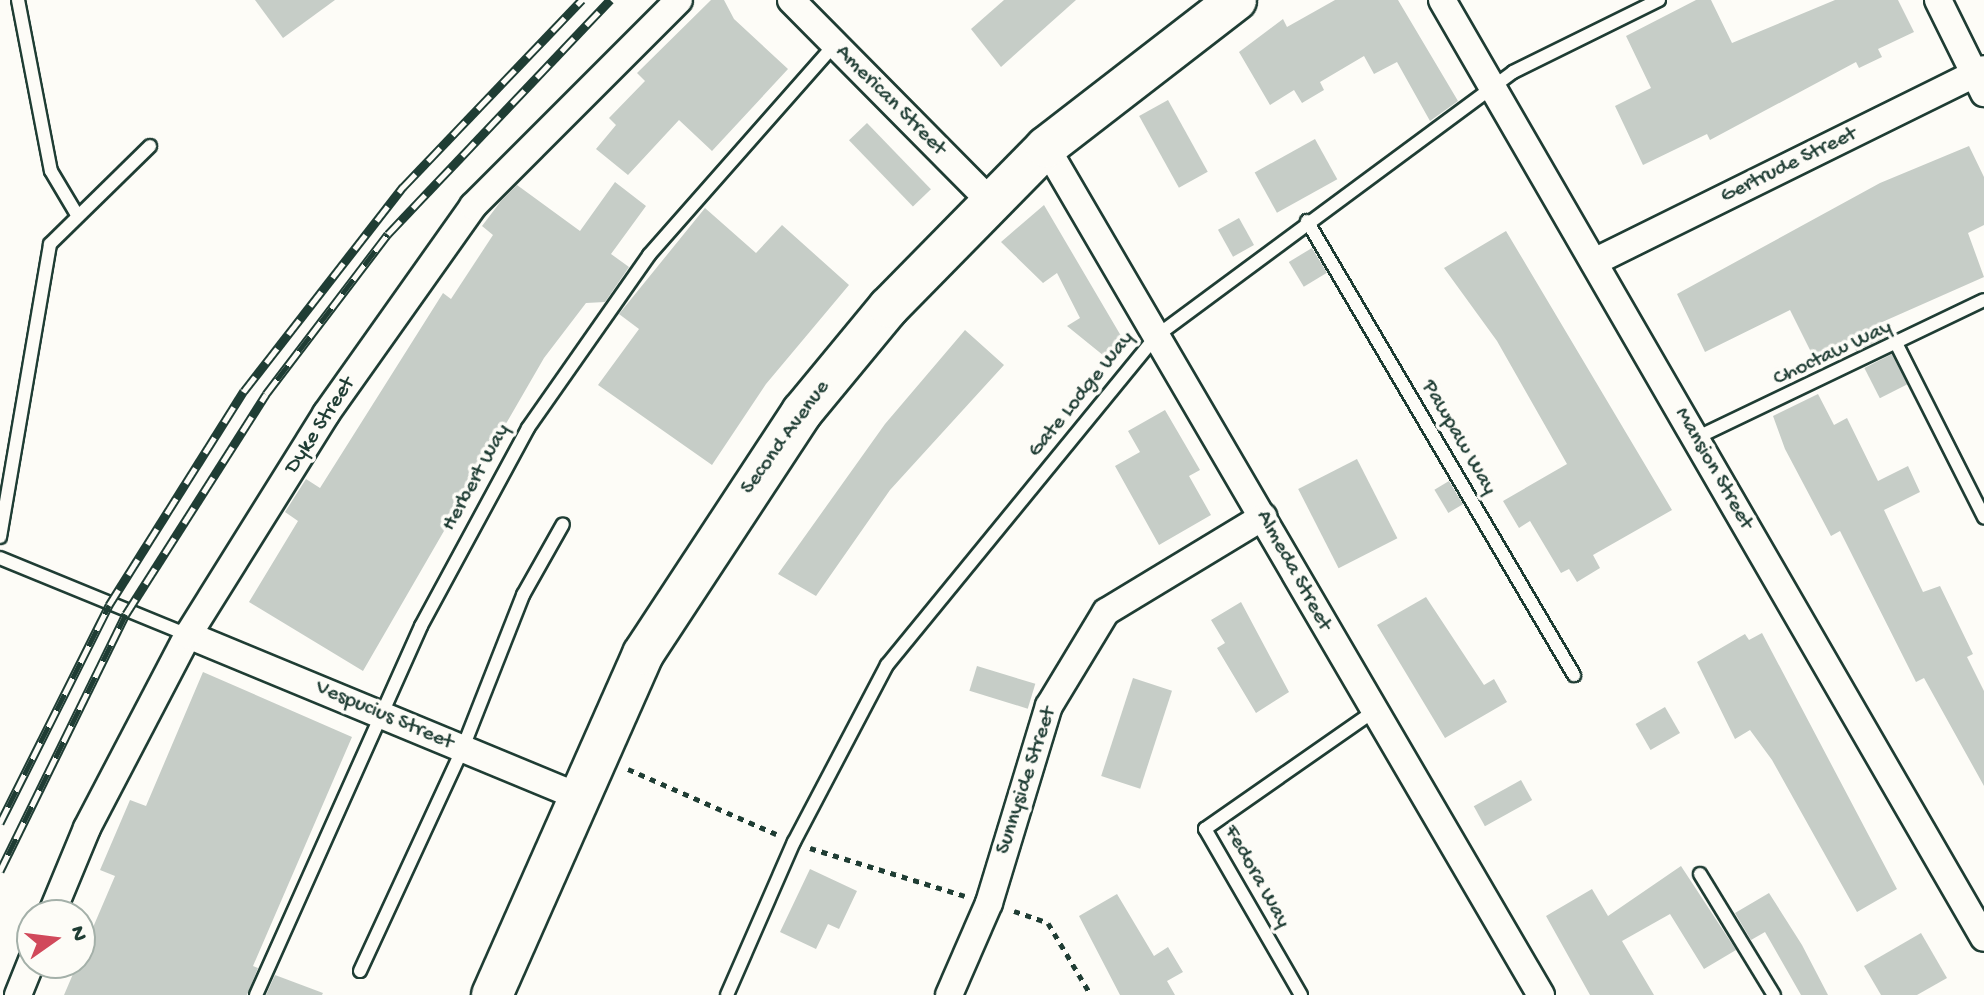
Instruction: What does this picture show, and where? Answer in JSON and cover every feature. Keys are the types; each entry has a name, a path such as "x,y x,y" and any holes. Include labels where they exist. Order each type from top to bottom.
{"main road":[{"name":"Second Avenue","path":"492,995 643,654 759,472 845,358 990,201 1046,147 1236,0"}],"street":[{"name":"Dyke Street","path":"58,899 87,828 188,635 326,414 473,206 679,0"},
{"name":"American Street","path":"791,0 990,201"},
{"name":"Mansion Street","path":"1442,0 1984,938"},
{"path":"1938,0 1981,79"},
{"name":"Gertrude Street","path":"1594,262 1981,79"},
{"name":"Almeda Street","path":"1046,147 1263,517 1371,713 1541,995"},
{"name":"Sunnyside Street","path":"949,995 989,903 1049,706 1106,612 1263,517"},
{"name":"Vespucius Street","path":"188,635 385,714 462,750 579,797"}],"lane":[{"path":"18,0 51,171 76,213"},
{"name":"Gate Lodge Way","path":"727,995 794,842 887,665 1155,337 1307,221 1493,90 1513,72 1659,0"},
{"name":"Herbert Way","path":"256,995 472,525 585,339 737,151 834,45"},
{"path":"0,537 50,244 76,213 150,146"},
{"name":"Pawpaw Way","path":"1307,221 1574,675"},
{"name":"Choctaw Way","path":"1696,438 1898,347 1984,300"},
{"path":"1898,347 1984,517"},
{"path":"360,971 462,750 523,595 563,524"},
{"path":"0,558 188,635"},
{"name":"Fedora Way","path":"1301,995 1205,829 1371,713"},
{"path":"1700,874 1774,995"}],"path":[{"path":"623,767 786,839"},
{"path":"802,845 974,898"},
{"path":"1002,907 1048,923 1091,995"}],"building":[{"path":"255,0 335,0 283,38"},
{"path":"711,0 724,0 734,19 788,69 712,151 679,120 628,175 596,149 616,125 609,118 645,81 637,73"},
{"path":"1004,0 1076,0 1001,67 971,29"},
{"path":"1335,0 1398,0 1458,101 1430,121 1397,62 1374,74 1364,56 1320,82 1324,90 1302,103 1294,90 1270,105 1239,52 1283,19 1287,27"},
{"path":"1696,0 1711,0 1732,43 1835,0 1898,0 1914,32 1878,49 1882,57 1859,68 1856,62 1710,140 1707,134 1643,165 1615,106 1651,88 1626,36"},
{"path":"1168,100 1208,172 1179,188 1139,116"},
{"path":"867,123 931,189 913,207 849,140"},
{"path":"1315,139 1337,179 1277,213 1255,172"},
{"path":"1969,146 1984,177 1984,225 1968,233 1984,277 1880,323 1886,337 1856,351 1851,340 1814,358 1790,310 1705,352 1677,294 1880,183"},
{"path":"615,182 646,206 611,254 629,267 605,302 586,303 544,358 363,671 249,602 298,521 285,512 306,479 320,488 443,293 451,299 493,235 482,226 501,201 517,185 580,231"},
{"path":"1044,205 1124,341 1109,360 1067,326 1080,318 1057,273 1043,283 1001,242"},
{"path":"705,208 756,253 782,225 849,285 766,384 712,465 598,385 639,329 619,314"},
{"path":"1239,218 1254,245 1233,257 1218,230"},
{"path":"1506,231 1672,510 1593,555 1600,568 1577,582 1569,569 1561,573 1530,521 1519,528 1503,501 1567,464 1497,341 1444,268"},
{"path":"1312,248 1327,273 1304,287 1289,262"},
{"path":"965,330 1004,365 890,490 816,596 778,574 885,424"},
{"path":"1892,354 1907,384 1880,398 1864,368"},
{"path":"1818,394 1834,425 1847,418 1878,481 1908,466 1920,492 1884,510 1923,592 1940,586 1973,654 1967,657 1984,691 1984,786 1924,678 1916,682 1840,531 1831,536 1785,449 1773,416"},
{"path":"1165,410 1200,470 1189,476 1211,515 1159,545 1115,466 1140,452 1128,431"},
{"path":"1357,459 1397,538 1339,568 1298,489"},
{"path":"1449,481 1463,504 1448,513 1434,490"},
{"path":"1426,597 1484,685 1494,679 1507,702 1445,738 1377,625"},
{"path":"1241,602 1289,692 1256,713 1217,648 1225,643 1211,620"},
{"path":"1762,633 1897,889 1857,912 1772,760 1750,730 1735,739 1697,662 1745,634 1749,640"},
{"path":"977,666 1035,684 1028,709 969,691"},
{"path":"203,672 352,737 253,966 258,968 247,995 64,995 71,979 96,979 96,920 115,876 100,870 130,800 146,806"},
{"path":"1133,678 1172,691 1140,789 1101,776"},
{"path":"1665,707 1680,733 1651,750 1636,724"},
{"path":"1521,780 1532,800 1485,826 1474,806"},
{"path":"1681,866 1736,950 1704,969 1670,914 1622,941 1654,995 1590,995 1546,916 1592,889 1608,916"},
{"path":"810,869 857,891 839,929 828,924 816,949 780,932"},
{"path":"1769,893 1802,945 1828,995 1801,995 1765,932 1751,940 1735,913"},
{"path":"1117,894 1154,956 1168,947 1183,972 1167,981 1175,995 1120,995 1079,916"},
{"path":"1921,933 1947,978 1917,995 1881,995 1864,966"},
{"path":"275,975 323,993 266,995"}],"railway":[{"path":"0,823 109,605 244,391 403,187 582,0"},
{"path":"0,871 126,614 266,394 388,234 610,0"}]}
